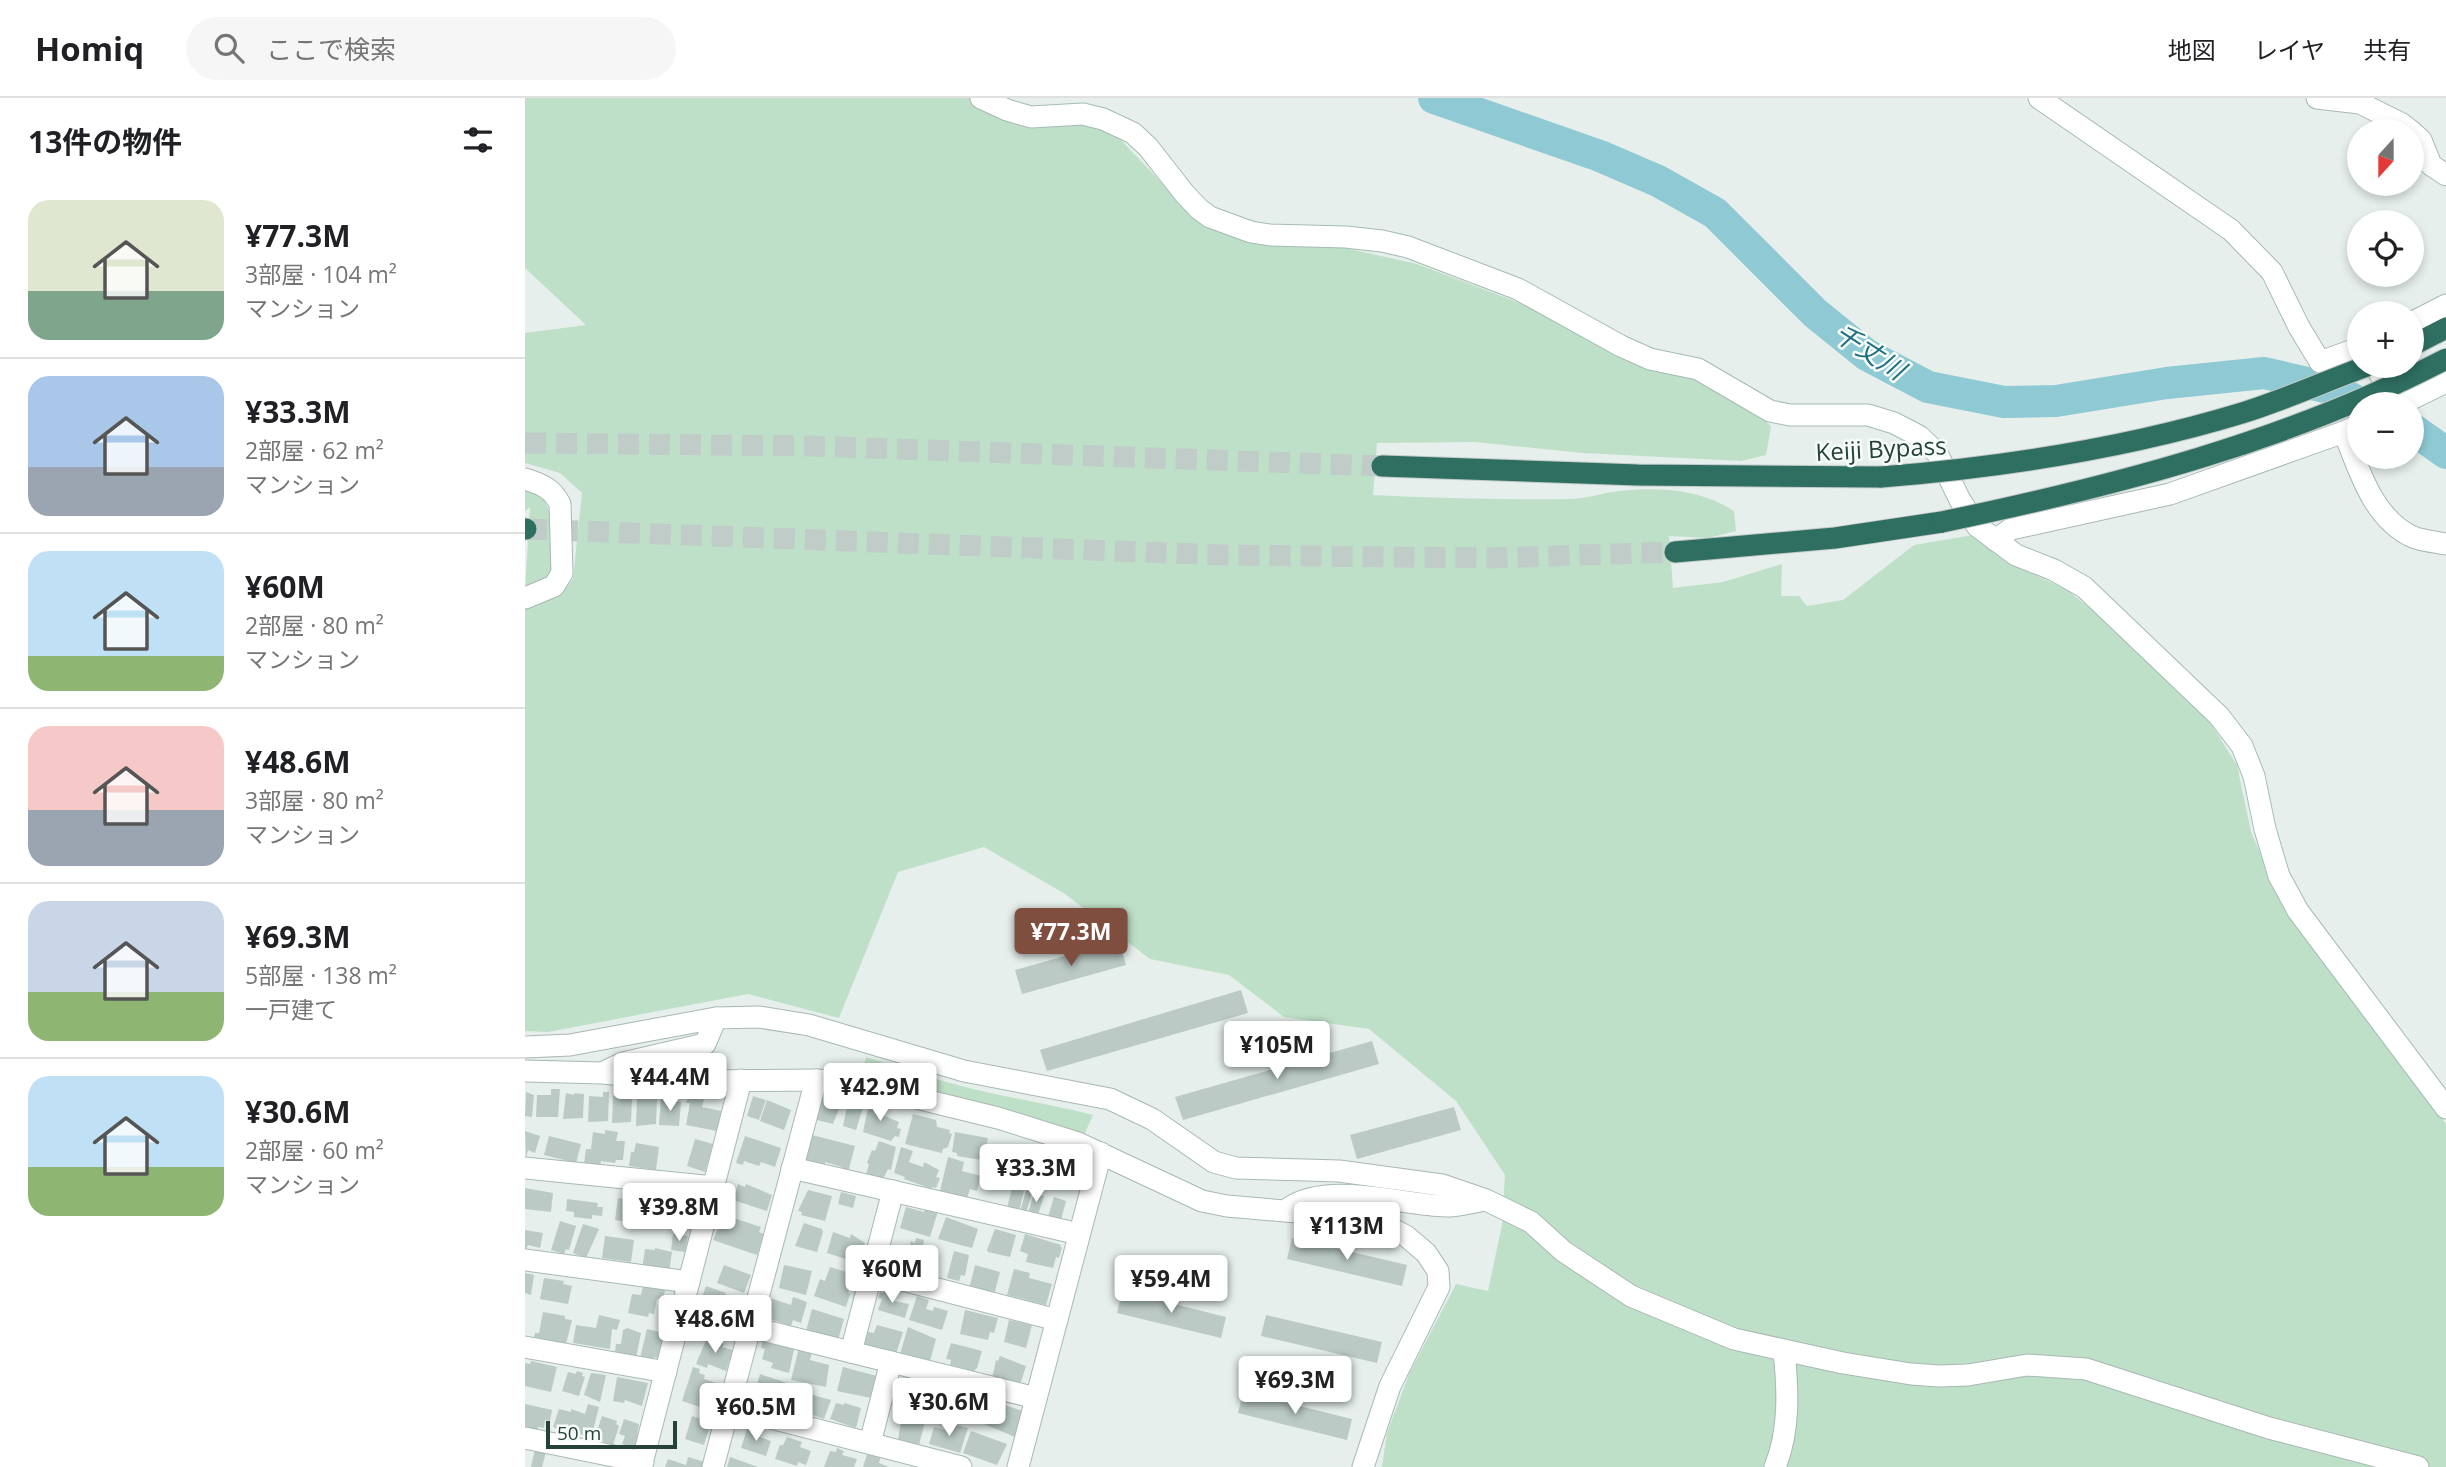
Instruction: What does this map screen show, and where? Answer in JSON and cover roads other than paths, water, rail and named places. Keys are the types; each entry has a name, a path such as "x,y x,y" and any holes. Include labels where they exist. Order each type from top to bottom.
{"highway":[{"path":"2424,339 2446,328"},
{"path":"1675,552 1835,538 1942,522 2099,488 2246,442 2378,393 2446,359"},
{"name":"Keiji Bypass","path":"1382,466 1638,475 1881,477 1974,469 2114,447 2246,412 2347,374"}],"street":[{"path":"981,98 1031,117 1083,114 1104,119 1133,133 1149,147 1199,208 1210,217 1251,232 1346,237 1408,247 1518,289 1621,346 1650,359 1698,369 1770,411 1790,415 1868,415 1894,423 1919,436 1937,453 1960,500 1977,526 2016,555 2054,570 2084,587 2219,716 2242,746 2254,776 2265,829 2279,876 2298,911 2446,1108"},
{"path":"2039,98 2231,230 2272,272 2298,327 2320,362 2347,352"},
{"path":"2317,98 2360,103 2392,119"},
{"path":"2424,148 2431,165 2446,175"},
{"path":"2424,316 2446,304"},
{"path":"2424,393 2446,382"},
{"path":"1995,540 2011,529 2170,494 2347,431"},
{"path":"2362,469 2365,483 2381,511 2397,528 2415,538 2446,544"},
{"path":"525,479 545,485 555,494 560,504 562,573 554,586 525,598"},
{"path":"525,1047 570,1045 716,1018 759,1017 809,1025 964,1071 1109,1099 1152,1119 1214,1162 1236,1168 1339,1171 1442,1185 1486,1200 1531,1222 1563,1251 1631,1296 1734,1339 1881,1371 1939,1376 1968,1375 2027,1365 2086,1368 2269,1429 2418,1467"},
{"path":"602,1073 623,1063 705,1044 716,1018"},
{"path":"525,1071 602,1073 691,1081 815,1080 859,1084 998,1118 1046,1133 1101,1153 1202,1201 1227,1206 1354,1217 1380,1223 1406,1236 1426,1253 1438,1271 1439,1287 1390,1386 1363,1467"},
{"path":"525,1438 642,1464 741,1080"},
{"path":"713,1467 815,1080"},
{"path":"1018,1467 1101,1153"},
{"path":"525,1168 714,1187"},
{"path":"792,1168 1079,1234"},
{"path":"851,1352 894,1191"},
{"path":"1284,1211 1299,1201 1324,1197 1363,1196 1445,1206 1486,1200"},
{"path":"525,1260 689,1282"},
{"path":"872,1272 1057,1320"},
{"path":"750,1327 1036,1398"},
{"path":"525,1348 666,1372"},
{"path":"1775,1467 1781,1451 1787,1410 1784,1351"},
{"path":"870,1443 891,1362"},
{"path":"729,1407 870,1443 910,1461 961,1467"}],"waterway":[{"name":"千丈川","path":"1434,98 1600,156 1658,181 1715,213 1815,313 1867,355 1928,387 2004,402 2056,401 2167,383 2264,373 2329,388 2347,396"},
{"name":"千丈川","path":"2424,437 2446,453"}],"tunnel":[{"path":"525,443 812,446 1382,466"},
{"path":"526,529 1222,555 1491,558 1675,552"}]}
